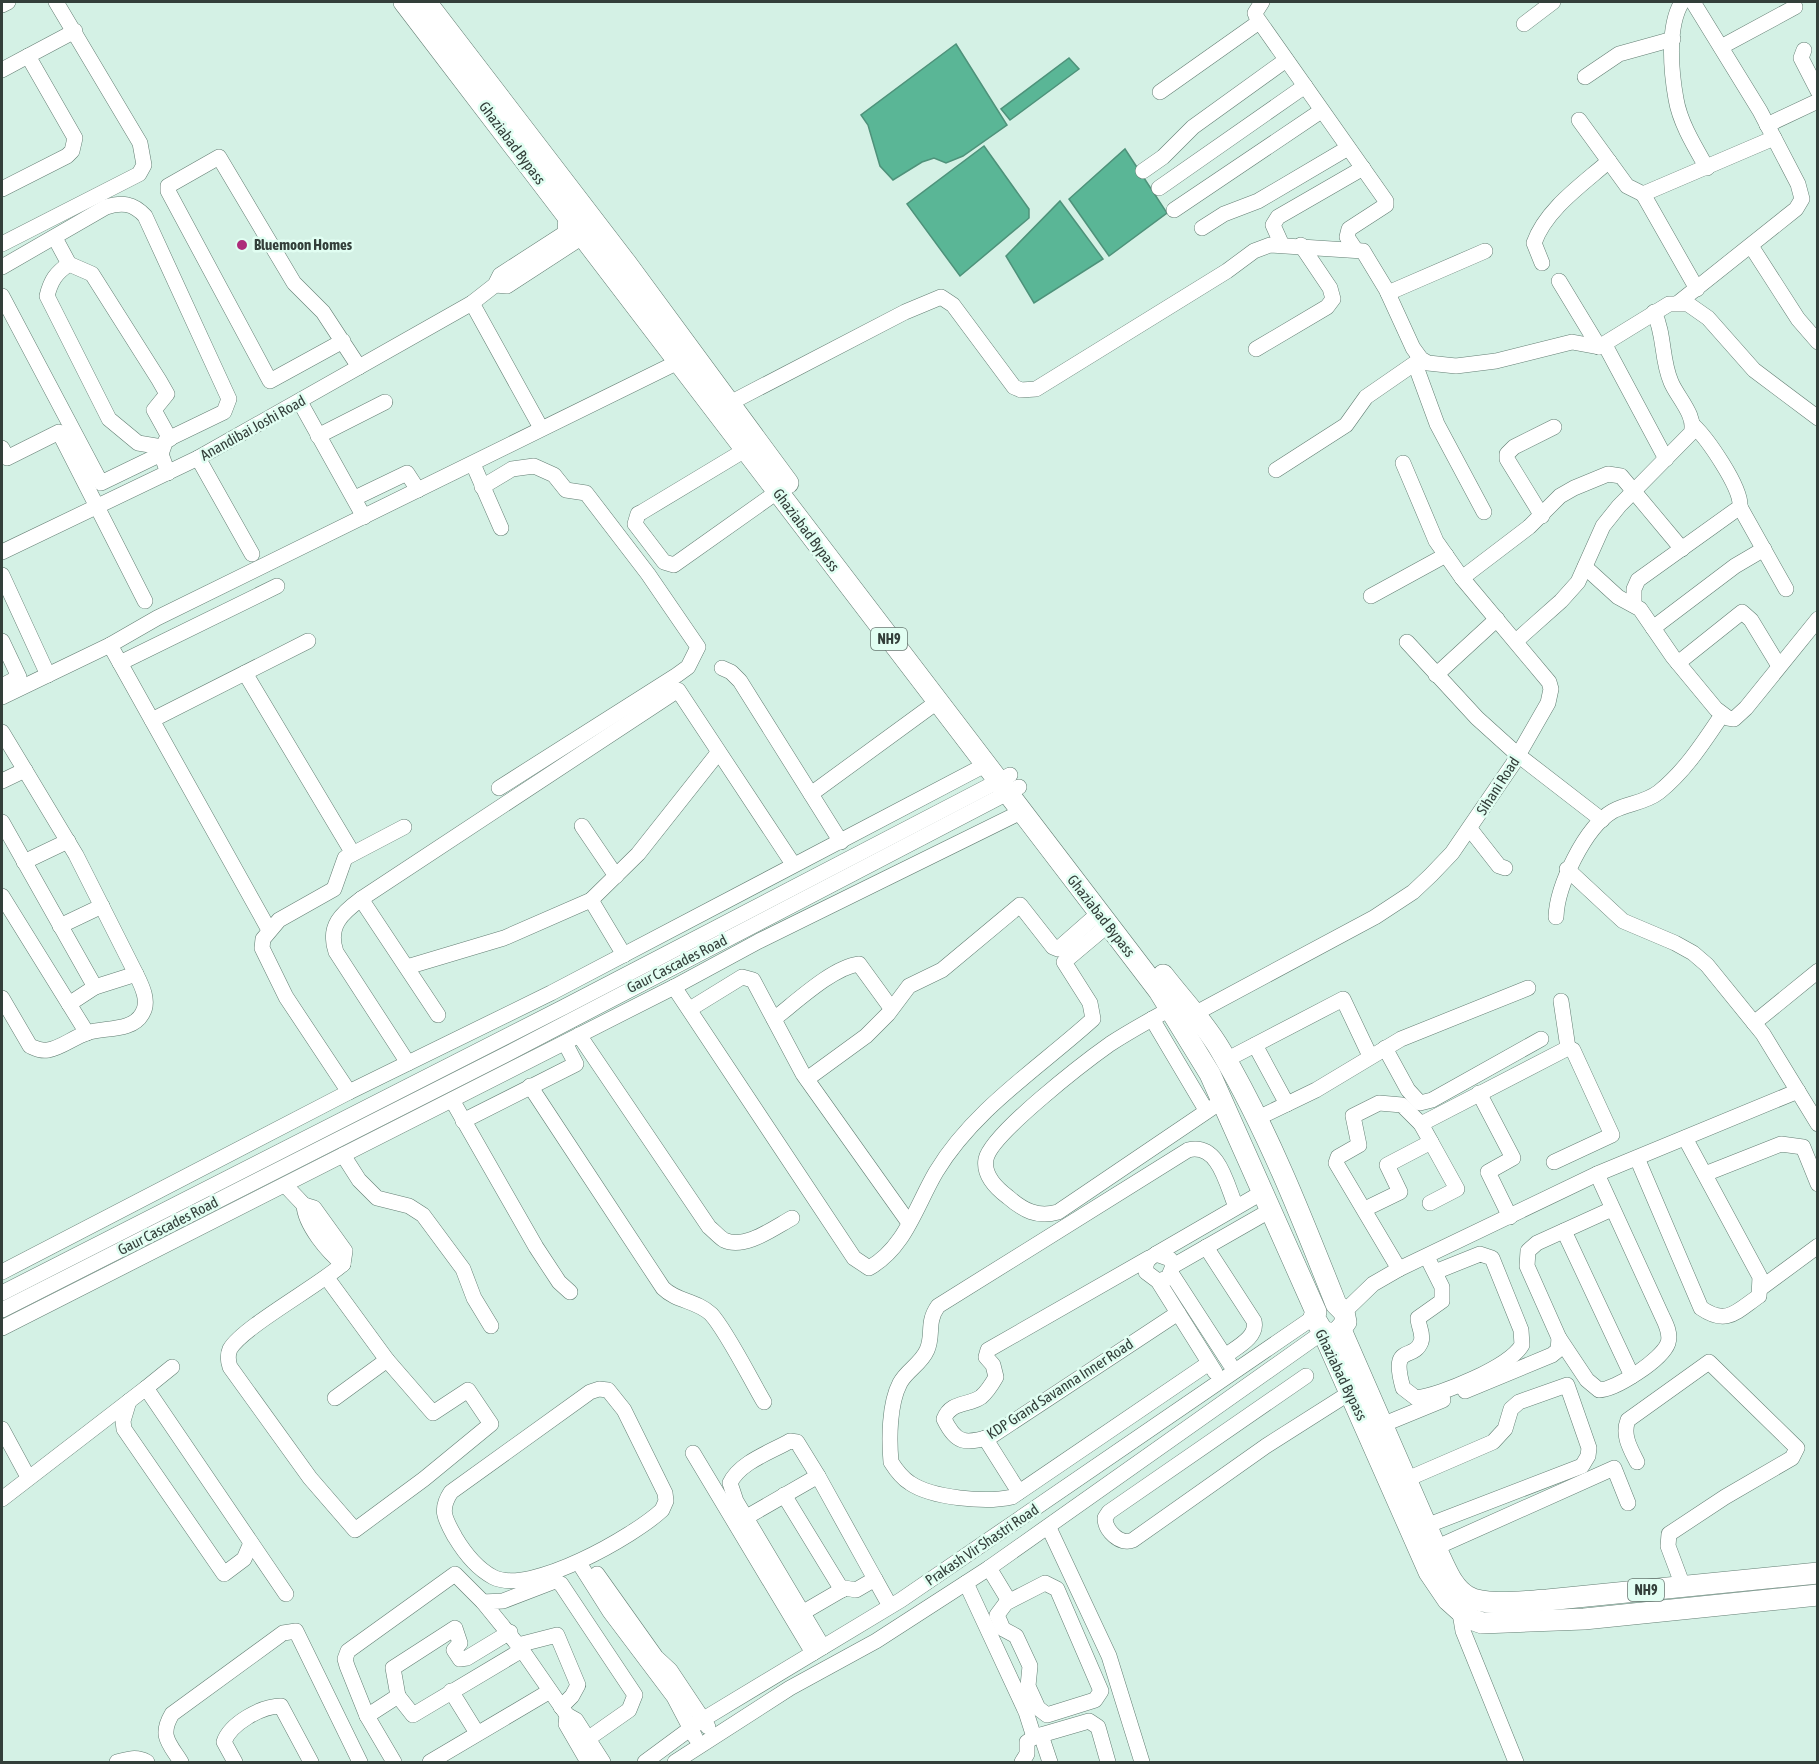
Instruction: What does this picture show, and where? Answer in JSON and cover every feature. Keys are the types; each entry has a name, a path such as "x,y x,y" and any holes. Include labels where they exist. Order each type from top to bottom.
{"highway":[{"name":"Ghaziabad Bypass","path":"404,2 486,94 590,232 730,403 1004,781 1022,812 1104,919 1161,1014 1210,1074 1214,1106 1329,1318 1382,1425 1435,1548 1453,1583 1467,1597 1502,1602 1818,1573"},
{"name":"Ghaziabad Bypass","path":"426,2 566,214 590,232 678,362 745,450 937,702 1184,1003 1196,1013 1226,1060 1307,1230 1329,1318 1351,1392 1429,1572 1460,1613"},
{"path":"1635,1591 1638,1614"},
{"path":"1608,1594 1610,1617"},
{"name":"NH9","path":"1460,1613 1482,1623 1538,1622 1610,1617 1818,1595"}],"street":[{"path":"2,5 8,2"},
{"path":"2,244 139,174 144,165 140,143 56,2"},
{"path":"1262,2 1256,13 1259,22 1384,197 1386,205 1349,229 1347,237 1355,249"},
{"path":"1524,24 1552,2"},
{"path":"1682,2 1676,15 1673,39 1676,99 1707,168"},
{"path":"1693,2 1771,132 1798,184 1802,199"},
{"path":"1721,47 1795,7"},
{"path":"1160,92 1259,22"},
{"path":"2,70 75,31"},
{"path":"1585,77 1626,51 1673,39"},
{"path":"1804,50 1801,58 1818,91"},
{"path":"2,189 67,156 75,144 72,131 28,57"},
{"path":"1143,171 1163,157 1192,127 1286,60"},
{"path":"1159,188 1305,86"},
{"path":"1643,194 1707,168 1771,132 1818,101"},
{"path":"1174,210 1321,111"},
{"path":"1579,120 1632,190 1643,194 1697,289"},
{"path":"1202,228 1224,214 1258,201 1348,148"},
{"path":"343,341 270,381 168,191 168,186 219,157 294,283 323,312 343,341 359,367"},
{"path":"1542,263 1534,243 1538,230 1609,161"},
{"path":"1282,245 1273,225 1278,218 1363,168"},
{"path":"1276,470 1340,429 1366,398 1418,362 1456,366 1523,357 1572,342 1602,346 1654,312 1678,303 1796,209 1802,199 1818,190"},
{"path":"2,267 106,207 121,203 130,205 145,216 229,399 224,412 101,483 2,296"},
{"name":"Anandibai Joshi Road","path":"2,552 198,459 472,303 495,285 500,276 565,233 566,214"},
{"name":"Anandibai Joshi Road","path":"495,285 507,286 590,232"},
{"path":"55,238 69,264 92,274 167,394 154,410 164,446 168,473"},
{"path":"730,403 905,312 941,297 953,305 1014,387 1021,390 1036,389 1227,271 1254,251 1282,245 1355,249 1368,255 1388,293 1418,362 1437,424 1484,512"},
{"path":"1256,349 1327,307 1333,299 1330,288 1301,245"},
{"path":"1751,246 1798,319 1818,342"},
{"path":"1388,293 1485,251"},
{"path":"69,264 56,273 50,282 47,296 109,419 138,444 164,446"},
{"path":"1559,281 1602,346 1666,459"},
{"path":"472,303 541,428"},
{"path":"1678,303 1696,307 1754,370 1818,418"},
{"path":"1654,312 1662,330 1670,381 1693,425 1709,443 1737,490 1740,507 1786,589"},
{"path":"2,697 111,645 158,618 678,362"},
{"path":"300,402 364,517"},
{"path":"318,436 385,402"},
{"path":"1516,641 1561,601 1578,582 1603,526 1634,490 1688,437 1693,425"},
{"path":"1542,516 1507,459 1507,454 1514,447 1554,427"},
{"path":"2,448 7,458 59,432 145,601"},
{"path":"745,450 638,514 635,524 664,562 674,565 777,492"},
{"path":"490,454 500,476"},
{"path":"198,459 252,554"},
{"name":"Sihani Road","path":"1196,1013 1375,917 1413,892 1452,853 1470,829 1518,755 1548,703 1551,689 1549,682 1462,578 1446,555 1426,522 1403,463"},
{"path":"473,464 501,528"},
{"path":"482,487 512,469 534,466 554,475 566,490 586,493 648,574 698,647 688,667 677,675 499,788"},
{"path":"355,498 407,473 418,490"},
{"path":"1462,578 1542,516 1560,496 1608,474 1621,476 1682,549"},
{"path":"1634,605 1634,589 1638,580 1740,507"},
{"path":"1653,628 1735,566 1764,549"},
{"path":"1371,596 1446,555"},
{"path":"1585,567 1618,597 1634,605 1678,663 1722,715 1734,719 1818,619"},
{"path":"2,575 48,675"},
{"path":"120,663 277,586"},
{"path":"1678,663 1742,612 1751,620 1779,666"},
{"path":"1436,675 1497,619"},
{"path":"2,641 19,677 2,686"},
{"path":"152,720 308,641"},
{"path":"1407,642 1453,695 1518,755 1602,820"},
{"path":"111,645 269,930"},
{"path":"722,668 731,672 740,681 841,842"},
{"path":"245,673 352,852"},
{"path":"408,1063 336,952 332,940 337,921 345,911 362,898 678,690 793,864"},
{"path":"811,794 937,702"},
{"path":"1556,917 1556,903 1567,869 1602,820 1613,811 1647,800 1670,783 1688,765 1722,715"},
{"path":"2,732 68,841 136,974 143,989 146,1006 142,1016 132,1024 87,1033 50,1050 39,1050 30,1046 2,998"},
{"path":"407,967 504,938 591,900 638,854 718,753"},
{"path":"2,782 25,770"},
{"path":"2,1272 349,1092 475,1032 737,896 793,864 841,842 1004,781"},
{"name":"Gaur Cascades Road","path":"2,1293 1004,781"},
{"name":"Gaur Cascades Road","path":"2,1310 505,1055 750,926 1004,781"},
{"path":"2,1328 513,1070 759,941 1022,812"},
{"path":"2,822 95,987"},
{"path":"582,826 616,876"},
{"path":"349,1092 295,1013 267,961 262,948 263,939 279,920 334,889 341,864 352,852 404,827"},
{"path":"1470,829 1499,866 1505,868"},
{"path":"24,862 68,841"},
{"path":"1567,869 1623,921 1693,953 1707,965 1783,1063 1818,1124"},
{"path":"737,896 745,912"},
{"path":"362,898 438,1015"},
{"path":"3,900 87,1033"},
{"path":"591,900 624,955"},
{"path":"674,987 854,1258 869,1268 881,1262 893,1250 937,1170 971,1124 1093,1019 1090,1003 1064,962 1020,905 942,970 909,986 866,1036 807,1079"},
{"path":"60,926 102,906"},
{"path":"1054,948 1058,949 1104,919"},
{"path":"1064,962 1104,919"},
{"path":"750,926 759,941"},
{"path":"774,1019 832,976 851,965 859,964 891,1008"},
{"path":"1754,1023 1818,971"},
{"path":"69,1004 95,987 136,974"},
{"path":"690,1009 742,977 753,980 807,1079 909,1223"},
{"path":"1256,1119 1316,1090 1385,1048 1528,988"},
{"path":"1226,1060 1342,999 1370,1056"},
{"path":"1561,1001 1568,1048"},
{"path":"1161,1014 1085,1063 999,1138 989,1151 986,1161 990,1179 1018,1206 1029,1212 1049,1214 1058,1212 1214,1106"},
{"path":"475,1032 483,1048"},
{"path":"579,1035 709,1227 725,1241 737,1242 753,1239 792,1218"},
{"path":"1385,1048 1408,1090 1420,1102 1432,1100 1541,1039"},
{"path":"463,1121 576,1064 565,1043"},
{"path":"1255,1045 1287,1104"},
{"path":"1421,1124 1568,1048"},
{"path":"1554,1162 1612,1135 1573,1050 1568,1048"},
{"path":"505,1055 513,1070"},
{"path":"530,1086 663,1288 677,1299 699,1304 712,1316 764,1402"},
{"path":"1329,1318 1372,1284 1399,1269 1597,1174 1798,1091"},
{"path":"1479,1093 1513,1158 1488,1172 1510,1216"},
{"path":"452,1100 536,1247 559,1282 570,1292"},
{"path":"1399,1269 1336,1162 1338,1157 1359,1145 1353,1116 1379,1103 1402,1105 1421,1124 1457,1189 1430,1203"},
{"path":"327,1126 334,1141"},
{"path":"1637,1158 1701,1308 1720,1318 1728,1317 1759,1296 1761,1288 1757,1269 1685,1138"},
{"path":"1365,1209 1400,1192 1387,1165 1431,1143"},
{"path":"1705,1174 1782,1144 1803,1146 1818,1184"},
{"path":"1209,1363 1012,1497 998,1500 936,1494 909,1483 891,1462 891,1430 895,1399 900,1383 917,1365 928,1348 929,1326 938,1306 1188,1150 1197,1148 1208,1151 1216,1159 1236,1207"},
{"path":"343,1155 358,1180 376,1198 409,1206 423,1215 463,1269 474,1298 491,1326"},
{"path":"201,1169 210,1186"},
{"path":"1597,1174 1668,1329 1668,1344 1663,1350 1632,1376 1608,1390 1595,1389 1559,1338 1526,1259 1532,1246 1612,1209"},
{"path":"285,1185 304,1205 304,1214 332,1256 343,1264 327,1278 247,1332 229,1351 227,1358 230,1367 310,1478 355,1530 424,1479 491,1424 468,1390 433,1413 387,1360 327,1278"},
{"path":"1231,1397 1158,1281 1146,1272 1145,1265 1153,1256 1236,1207 1267,1201"},
{"path":"1158,1281 1163,1281 1172,1270 1267,1201"},
{"path":"1564,1231 1632,1376"},
{"path":"1761,1288 1818,1246"},
{"path":"1206,1247 1254,1321 1256,1328 1254,1334 1225,1356"},
{"path":"1426,1257 1442,1287 1442,1301 1418,1318 1422,1338 1420,1344 1401,1357 1398,1365 1402,1388 1416,1398 1453,1387 1499,1364 1518,1352 1522,1345 1521,1330 1496,1265 1487,1254 1480,1254 1435,1272"},
{"path":"1153,1256 1170,1259 1172,1270 1244,1387"},
{"name":"KDP Grand Savanna Inner Road","path":"1153,1256 988,1350 986,1357 993,1365 996,1377 982,1396 952,1407 944,1419 952,1435 965,1442 985,1438 1178,1313"},
{"name":"Prakash Vir Shastri Road","path":"675,1762 790,1688 913,1618 1049,1528 1278,1363 1329,1318"},
{"name":"Prakash Vir Shastri Road","path":"645,1762 696,1724 896,1603 1220,1381 1329,1318"},
{"path":"1382,1425 1552,1354 1558,1350 1559,1338"},
{"path":"335,1398 387,1360"},
{"path":"1637,1462 1627,1443 1625,1427 1628,1420 1709,1362 1797,1448 1792,1458 1669,1534 1668,1546 1683,1586"},
{"path":"1278,1363 1293,1385"},
{"path":"2,1499 172,1367"},
{"path":"1306,1376 1109,1512 1104,1521 1116,1537 1124,1542 1133,1540 1266,1446 1351,1392"},
{"path":"1405,1480 1493,1442 1505,1429 1511,1409 1519,1402 1567,1385 1589,1448 1588,1456 1582,1466 1426,1526"},
{"path":"146,1388 286,1594"},
{"path":"599,1389 608,1390 618,1401 666,1501 662,1510 655,1517 583,1561 514,1581 494,1578 462,1550 443,1515 445,1501 451,1492 590,1392 599,1389"},
{"path":"129,1401 123,1421 124,1429 224,1574 244,1559 251,1543"},
{"path":"2,1429 28,1477"},
{"path":"985,1438 1019,1492"},
{"path":"818,1650 802,1612 736,1501 730,1483 733,1476 746,1466 794,1441 799,1445 818,1476 875,1579 913,1618"},
{"path":"693,1453 818,1650"},
{"path":"1435,1548 1614,1468 1628,1503"},
{"path":"746,1518 818,1476"},
{"path":"784,1495 842,1590"},
{"path":"1049,1528 1109,1656 1142,1762"},
{"path":"583,1561 666,1685 696,1724 715,1737"},
{"path":"989,1568 1009,1601"},
{"path":"394,1762 367,1716 345,1659 352,1646 455,1574 483,1602 516,1642 564,1711 576,1720 603,1762"},
{"path":"802,1612 842,1590 856,1590 875,1579"},
{"path":"483,1602 503,1601 555,1581 561,1584 635,1695 629,1710 589,1738"},
{"path":"966,1583 1050,1762"},
{"path":"1045,1583 1057,1589 1100,1684 1101,1690 1095,1700 1053,1715 1042,1713 1028,1686 1027,1674 1030,1666 1016,1636 1003,1629 999,1623 997,1615 999,1609 1009,1601 1045,1583"},
{"path":"1460,1613 1463,1631 1516,1762"},
{"path":"516,1642 451,1691 413,1715 398,1696 393,1668 455,1628 460,1642 454,1650 460,1659 516,1642 556,1635 578,1685 564,1711 567,1724 588,1762"},
{"path":"181,1762 165,1738 164,1726 171,1714 284,1633 296,1631 360,1762"},
{"path":"451,1691 477,1733"},
{"path":"430,1762 550,1691"},
{"path":"367,1716 398,1696"},
{"path":"235,1762 224,1742 228,1731 270,1706 281,1706 311,1762"},
{"path":"1026,1760 1027,1742 1037,1736 1089,1720 1098,1726 1108,1762"},
{"path":"696,1724 701,1745"},
{"path":"117,1762 129,1759 147,1762"}],"shaded area":[{"path":"956,44 1007,125 963,156 946,163 934,158 922,162 893,180 880,166 868,125 861,115"},
{"path":"1069,58 1079,69 1010,120 1001,109"},
{"path":"984,146 1029,209 1029,218 960,276 907,204"},
{"path":"1125,149 1167,213 1109,256 1069,199"},
{"path":"1060,201 1103,259 1034,303 1006,256"}],"place":[{"name":"Bluemoon Homes","path":"242,245"}]}
